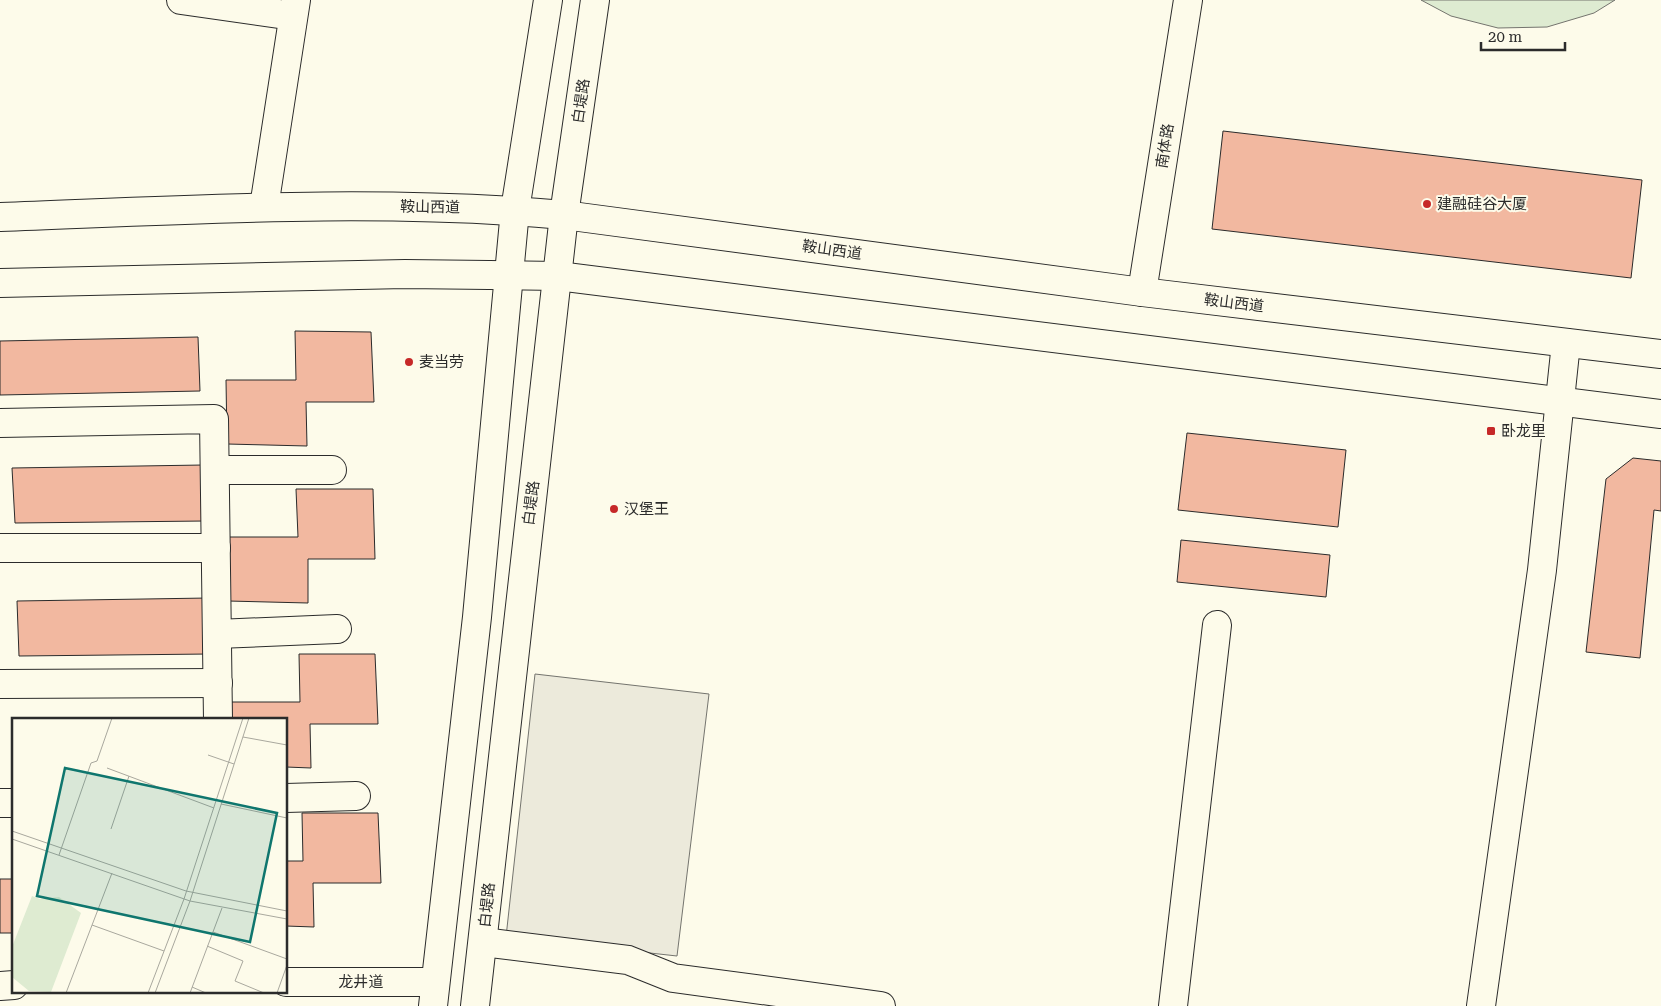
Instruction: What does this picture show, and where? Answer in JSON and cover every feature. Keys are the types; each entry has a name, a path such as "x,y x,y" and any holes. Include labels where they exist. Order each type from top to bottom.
{"main road":[{"path":"181,0 294,8 264,207"},
{"path":"434,994 477,616 515,210 548,0"},
{"name":"白堤路","path":"475,1006 564,214 595,0"},
{"name":"南体路","path":"1142,292 1188,0"},
{"name":"鞍山西道","path":"0,216 264,207 429,206 564,214 1142,292 1661,354"},
{"path":"0,282 395,274 558,276 1661,414"},
{"path":"1481,1006 1542,570 1566,343"},
{"path":"0,423 214,419 218,718"},
{"path":"215,470 332,470"},
{"path":"0,548 216,548"},
{"path":"1173,1006 1217,625"},
{"path":"217,634 338,629"},
{"path":"0,684 218,683"},
{"path":"288,798 356,796"},
{"path":"483,942 628,960 673,978 881,1006"},
{"name":"龙井道","path":"288,982 434,994"}],"green space":[{"path":"1421,0 1615,0 1594,13 1547,27 1498,28 1451,16"}],"shaded area":[{"path":"535,674 709,694 677,956 506,937"}],"building":[{"name":"建融硅谷大厦","path":"1223,131 1642,180 1631,278 1212,229"},
{"path":"295,331 371,332 374,402 306,402 307,446 227,444 226,380 296,380"},
{"path":"198,337 200,391 0,395 0,341"},
{"path":"1187,433 1346,450 1338,527 1178,510"},
{"path":"1633,458 1661,461 1661,511 1654,510 1640,658 1586,652 1606,479"},
{"path":"203,465 205,521 15,523 12,468"},
{"path":"296,489 373,489 375,559 308,559 308,603 228,601 228,537 298,537"},
{"path":"1181,540 1330,555 1326,597 1177,582"},
{"path":"208,598 209,654 19,656 17,601"},
{"path":"299,654 375,654 378,724 310,724 311,768 288,767 288,718 230,718 230,702 300,702"},
{"path":"302,813 378,813 381,883 313,883 314,927 288,926 288,861 303,861"},
{"path":"0,879 12,879 12,933 0,933"}],"place":[{"name":"建融硅谷大厦","path":"1427,204"},
{"name":"麦当劳","path":"409,362"},
{"name":"卧龙里","path":"1491,431"},
{"name":"汉堡王","path":"614,509"}]}
